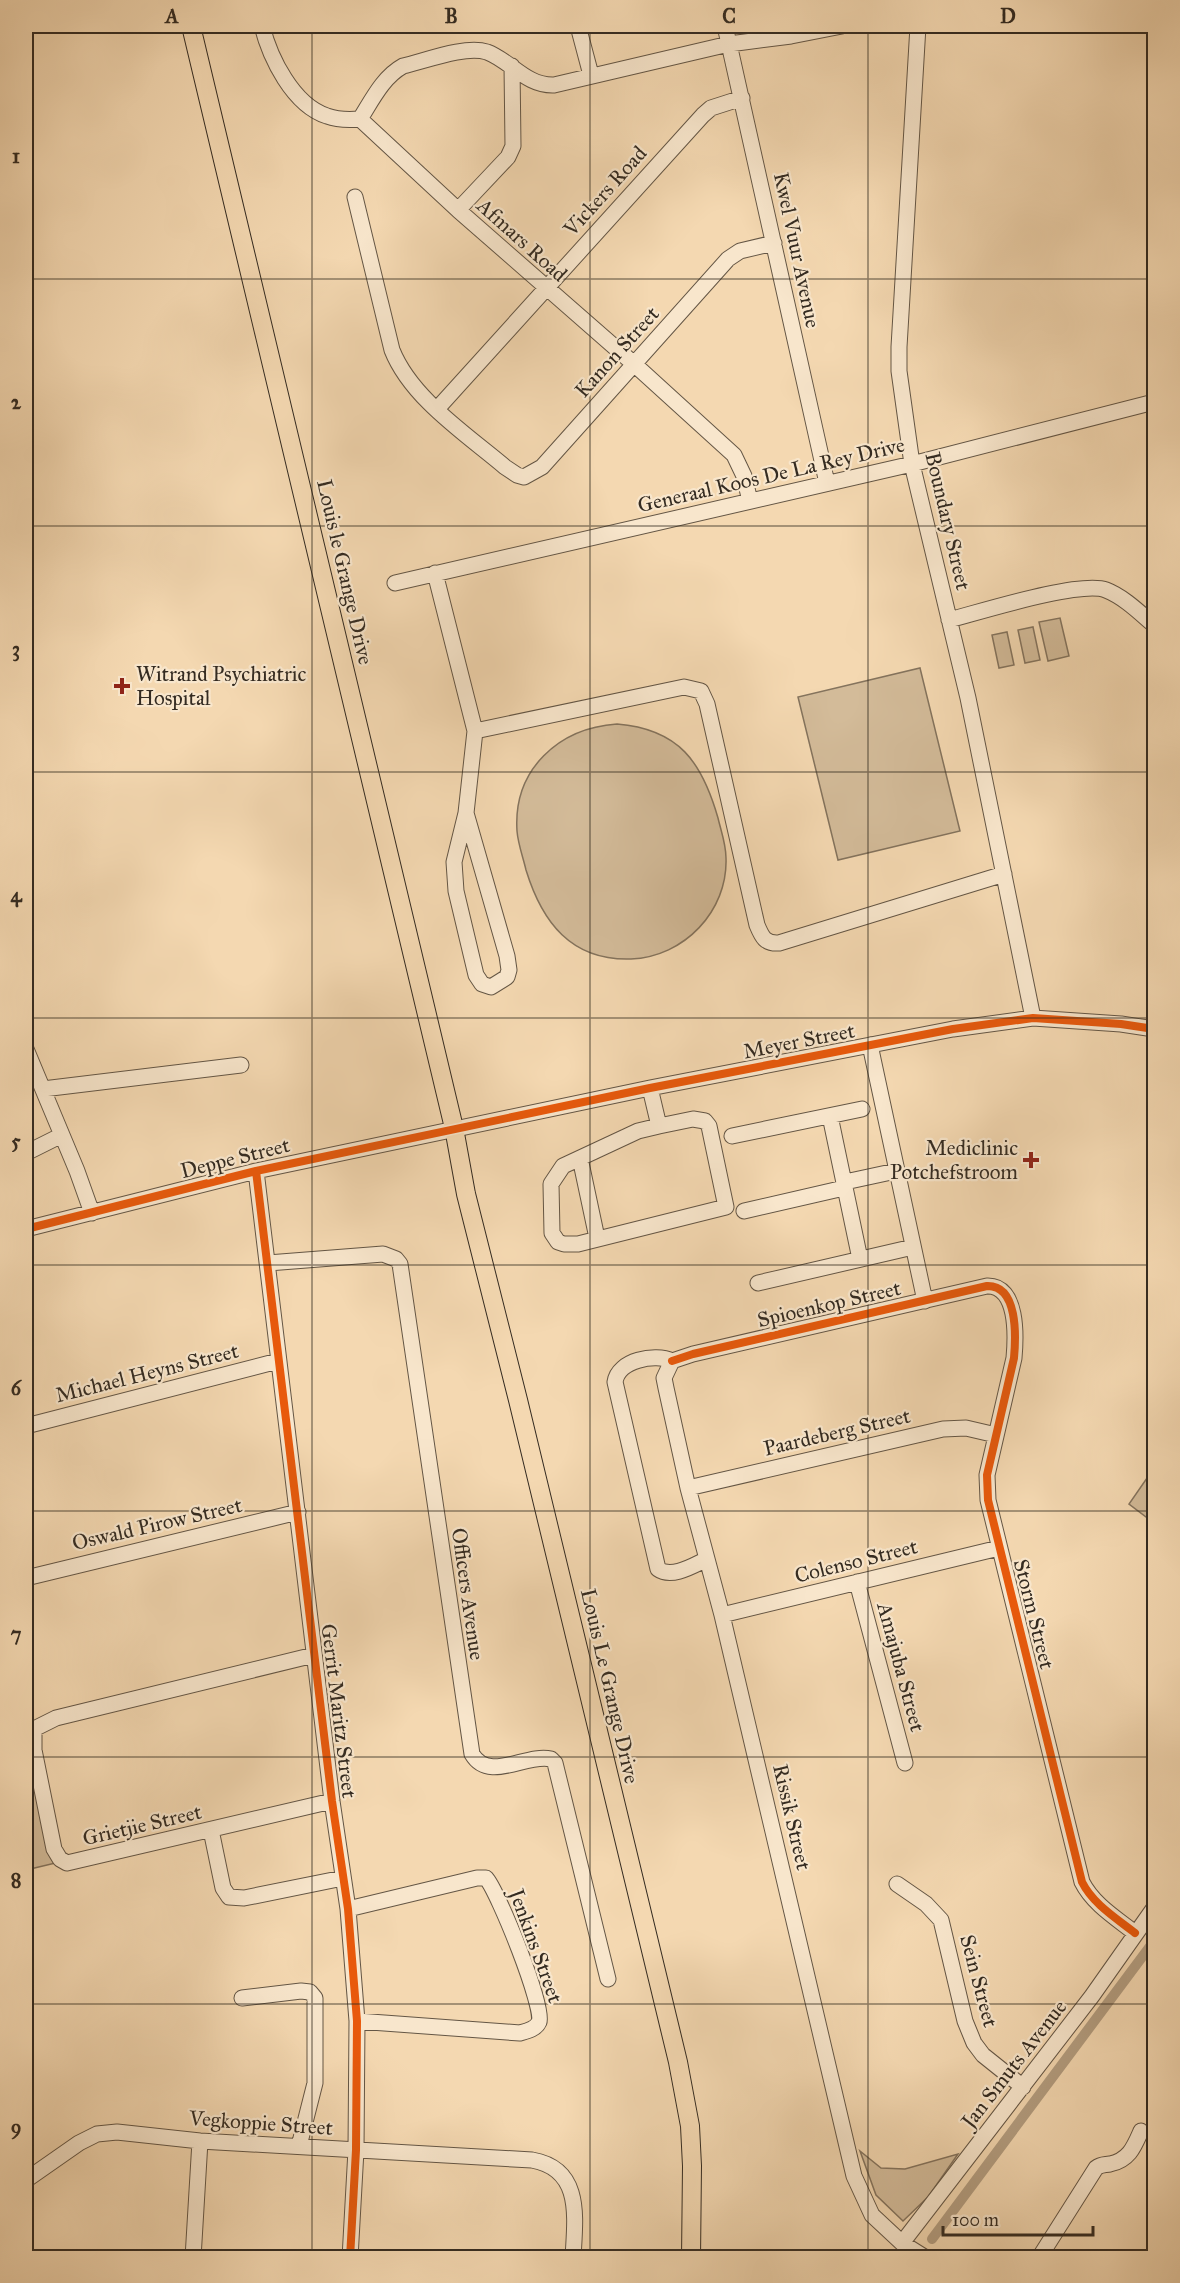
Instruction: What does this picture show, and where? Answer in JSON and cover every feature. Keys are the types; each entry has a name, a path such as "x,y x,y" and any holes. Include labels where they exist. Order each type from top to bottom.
{"main road":[{"name":"Louis le Grange Drive","path":"192,26 454,1128"},
{"name":"Louis Le Grange Drive","path":"454,1128 466,1194 678,2062 690,2126 691,2258"}],"street":[{"path":"262,26 280,73 306,104 328,117 346,120 360,119 394,71 403,66 466,51 486,52 512,66 532,82 545,85 729,44 791,36 842,26"},
{"path":"578,26 591,75"},
{"name":"Kwel Vuur Avenue","path":"725,26 827,483"},
{"name":"Boundary Street","path":"918,26 899,359 902,401 912,464 949,620 1004,874 1032,1018"},
{"path":"458,210 508,157 513,146 512,66"},
{"name":"Vickers Road","path":"437,409 703,115 711,108 742,98"},
{"name":"Afmars Road","path":"360,119 545,289 634,364 734,455 744,476 750,501"},
{"path":"355,197 395,356 407,378 437,409"},
{"name":"Kanon Street","path":"437,409 494,457 521,476 527,476 537,471 728,259 740,251 774,243"},
{"name":"Generaal Koos De La Rey Drive","path":"395,583 912,464 1155,402"},
{"path":"435,573 476,731 466,813 454,862 456,891 476,975 482,984 491,987 507,977 509,970 507,956 466,813"},
{"path":"949,620 1065,591 1092,587 1105,590 1118,597 1155,625"},
{"path":"476,731 684,687 693,687 701,691 707,704 757,925 761,936 771,944 1004,874"},
{"name":"Meyer Street","path":"454,1128 953,1029 1032,1018 1120,1024 1155,1029"},
{"path":"870,1045 925,1300"},
{"path":"26,1049 30,1065 43,1089 92,1213"},
{"path":"43,1089 241,1065"},
{"path":"650,1088 659,1126"},
{"path":"732,1136 862,1109"},
{"path":"830,1116 860,1259"},
{"path":"693,1119 705,1121 709,1126 726,1207 597,1238 564,1244 558,1242 552,1233 550,1184 563,1166 638,1131 659,1126 693,1119"},
{"name":"Deppe Street","path":"26,1229 256,1171 454,1128"},
{"path":"26,1153 62,1135"},
{"path":"580,1158 597,1238"},
{"name":"Gerrit Maritz Street","path":"256,1171 332,1801 348,1909 357,2021 356,2150 350,2258"},
{"path":"744,1211 896,1171"},
{"path":"758,1283 913,1247"},
{"name":"Officers Avenue","path":"268,1263 383,1254 396,1258 400,1264 472,1754 476,1760 490,1767 542,1758 551,1759 555,1763 608,1979"},
{"name":"Spioenkop Street","path":"707,1559 676,1572 668,1573 658,1569 615,1382 618,1372 628,1364 657,1357 664,1357 672,1361 925,1300 995,1286"},
{"name":"Storm Street","path":"995,1286 1006,1294 1013,1316 1016,1342 986,1484 999,1548 1082,1882 1095,1902 1135,1933"},
{"name":"Michael Heyns Street","path":"26,1426 278,1361"},
{"name":"Rissik Street","path":"672,1361 664,1378 688,1488 722,1615 852,2167 863,2199 872,2215 902,2243 926,2258"},
{"name":"Paardeberg Street","path":"688,1488 943,1429 966,1428 996,1435"},
{"name":"Oswald Pirow Street","path":"26,1578 298,1512"},
{"name":"Colenso Street","path":"722,1615 999,1548"},
{"name":"Amajuba Street","path":"857,1582 905,1763"},
{"name":"Grietjie Street","path":"314,1655 56,1718 34,1729 34,1749 52,1842 57,1856 64,1862 71,1863 332,1801"},
{"path":"211,1830 223,1888 229,1897 244,1898 343,1878"},
{"name":"Jenkins Street","path":"348,1909 477,1878 486,1878 529,1976 540,2013 540,2020 536,2027 520,2033 357,2021"},
{"name":"Sein Street","path":"897,1884 926,1904 941,1920 965,2021 974,2043 983,2055 1023,2087"},
{"name":"Jan Smuts Avenue","path":"902,2243 1092,1996 1155,1908"},
{"path":"242,1998 301,1991 310,1992 315,1998 315,2083 299,2146"},
{"name":"Vegkoppie Street","path":"26,2180 79,2143 104,2132 200,2141 532,2160 548,2164 565,2178 573,2197 575,2214 573,2258"},
{"path":"1039,2258 1096,2168 1100,2164 1123,2159 1129,2155 1141,2132"},
{"path":"193,2258 200,2141"}],"shaded area":[{"path":"1060,618 1069,656 1048,661 1039,622"},
{"path":"1033,627 1040,660 1025,663 1018,630"},
{"path":"1007,632 1014,665 999,668 992,635"},
{"path":"920,668 960,831 838,860 798,697"},
{"path":"617,724 657,733 672,741 685,752 704,780 712,798 726,853 725,877 719,896 711,913 699,928 668,950 631,959 610,958 592,953 562,935 550,922 526,870 517,831 518,809 523,789 532,771 544,756 559,743 576,734 596,727"},
{"path":"1154,1468 1154,1523 1129,1504"},
{"path":"26,1698 64,1861 26,1870"},
{"path":"860,2151 881,2168 905,2169 958,2154 928,2197 903,2221 876,2195"}],"waterway":[{"path":"932,2239 1154,1941"}],"cycle path":[{"path":"26,1229 256,1171 650,1088 953,1029 1033,1018 1121,1024 1154,1029"},
{"path":"256,1171 332,1801 348,1909 357,2021 356,2150 350,2258"},
{"path":"672,1361 693,1354 987,1286 997,1288 1005,1294 1010,1303 1015,1325 1014,1358 987,1475 988,1500 1082,1882 1099,1904 1135,1933"}],"place":[{"name":"Witrand Psychiatric Hospital","path":"122,686"},
{"name":"Mediclinic Potchefstroom","path":"1031,1160"}]}
